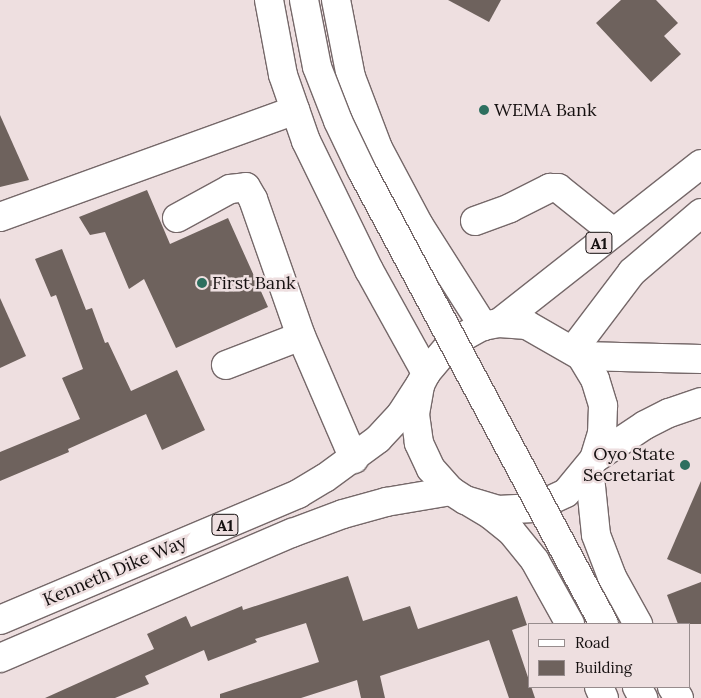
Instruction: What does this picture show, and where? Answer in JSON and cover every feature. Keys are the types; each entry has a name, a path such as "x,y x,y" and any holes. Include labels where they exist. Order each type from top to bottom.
{"main road":[{"path":"269,0 283,75 306,141 423,379 415,414 419,443 431,469 458,495 491,515 511,531 535,561 569,623"},
{"path":"304,0 317,67 338,121 362,172 603,623"},
{"path":"336,0 351,77 378,148 420,225 491,325 527,325 577,353 595,379 603,406 602,433 592,463 596,535 612,577 637,623"},
{"path":"0,217 295,110"},
{"name":"A1","path":"491,325 701,164"},
{"path":"177,218 230,189 246,187 253,199 301,336 354,459"},
{"path":"475,221 510,208 550,188 558,188 613,232"},
{"name":"A1","path":"577,353 632,272 701,213"},
{"name":"Kenneth Dike Way","path":"0,620 298,494 354,459 389,427 450,344 491,325"},
{"path":"226,365 301,336"},
{"path":"577,353 701,359"},
{"path":"458,495 498,510 534,508 566,493 592,463 645,425 670,413 701,402"},
{"name":"Kenneth Dike Way","path":"0,658 292,533 343,514 386,502 458,495"}],"building":[{"path":"448,0 501,0 489,22"},
{"path":"621,0 656,0 678,23 664,36 681,54 651,82 596,23"},
{"path":"0,115 29,180 0,187"},
{"name":"First Bank","path":"147,190 170,244 228,218 268,307 176,348 144,279 129,289 105,232 90,235 79,217"},
{"path":"62,249 86,310 92,308 105,343 108,342 131,391 177,370 205,430 162,450 146,414 68,449 69,452 0,481 0,452 80,419 62,378 83,369 56,295 51,297 35,259"},
{"path":"0,298 26,356 0,368"},
{"path":"701,481 701,574 667,559"},
{"path":"348,576 363,621 410,606 418,629 517,596 527,625 512,630 528,677 528,688 532,688 535,698 509,698 489,640 380,676 385,698 361,698 357,680 301,698 220,698 220,694 319,662 306,623 255,639 257,642 208,661 204,650 145,676 149,684 115,698 45,698 154,649 147,634 186,616 191,627 242,606 243,610"},
{"path":"701,582 701,624 678,623 667,595"}],"place":[{"name":"WEMA Bank","path":"484,110"},
{"name":"First Bank","path":"202,283"},
{"name":"Oyo State Secretariat","path":"685,465"}]}
